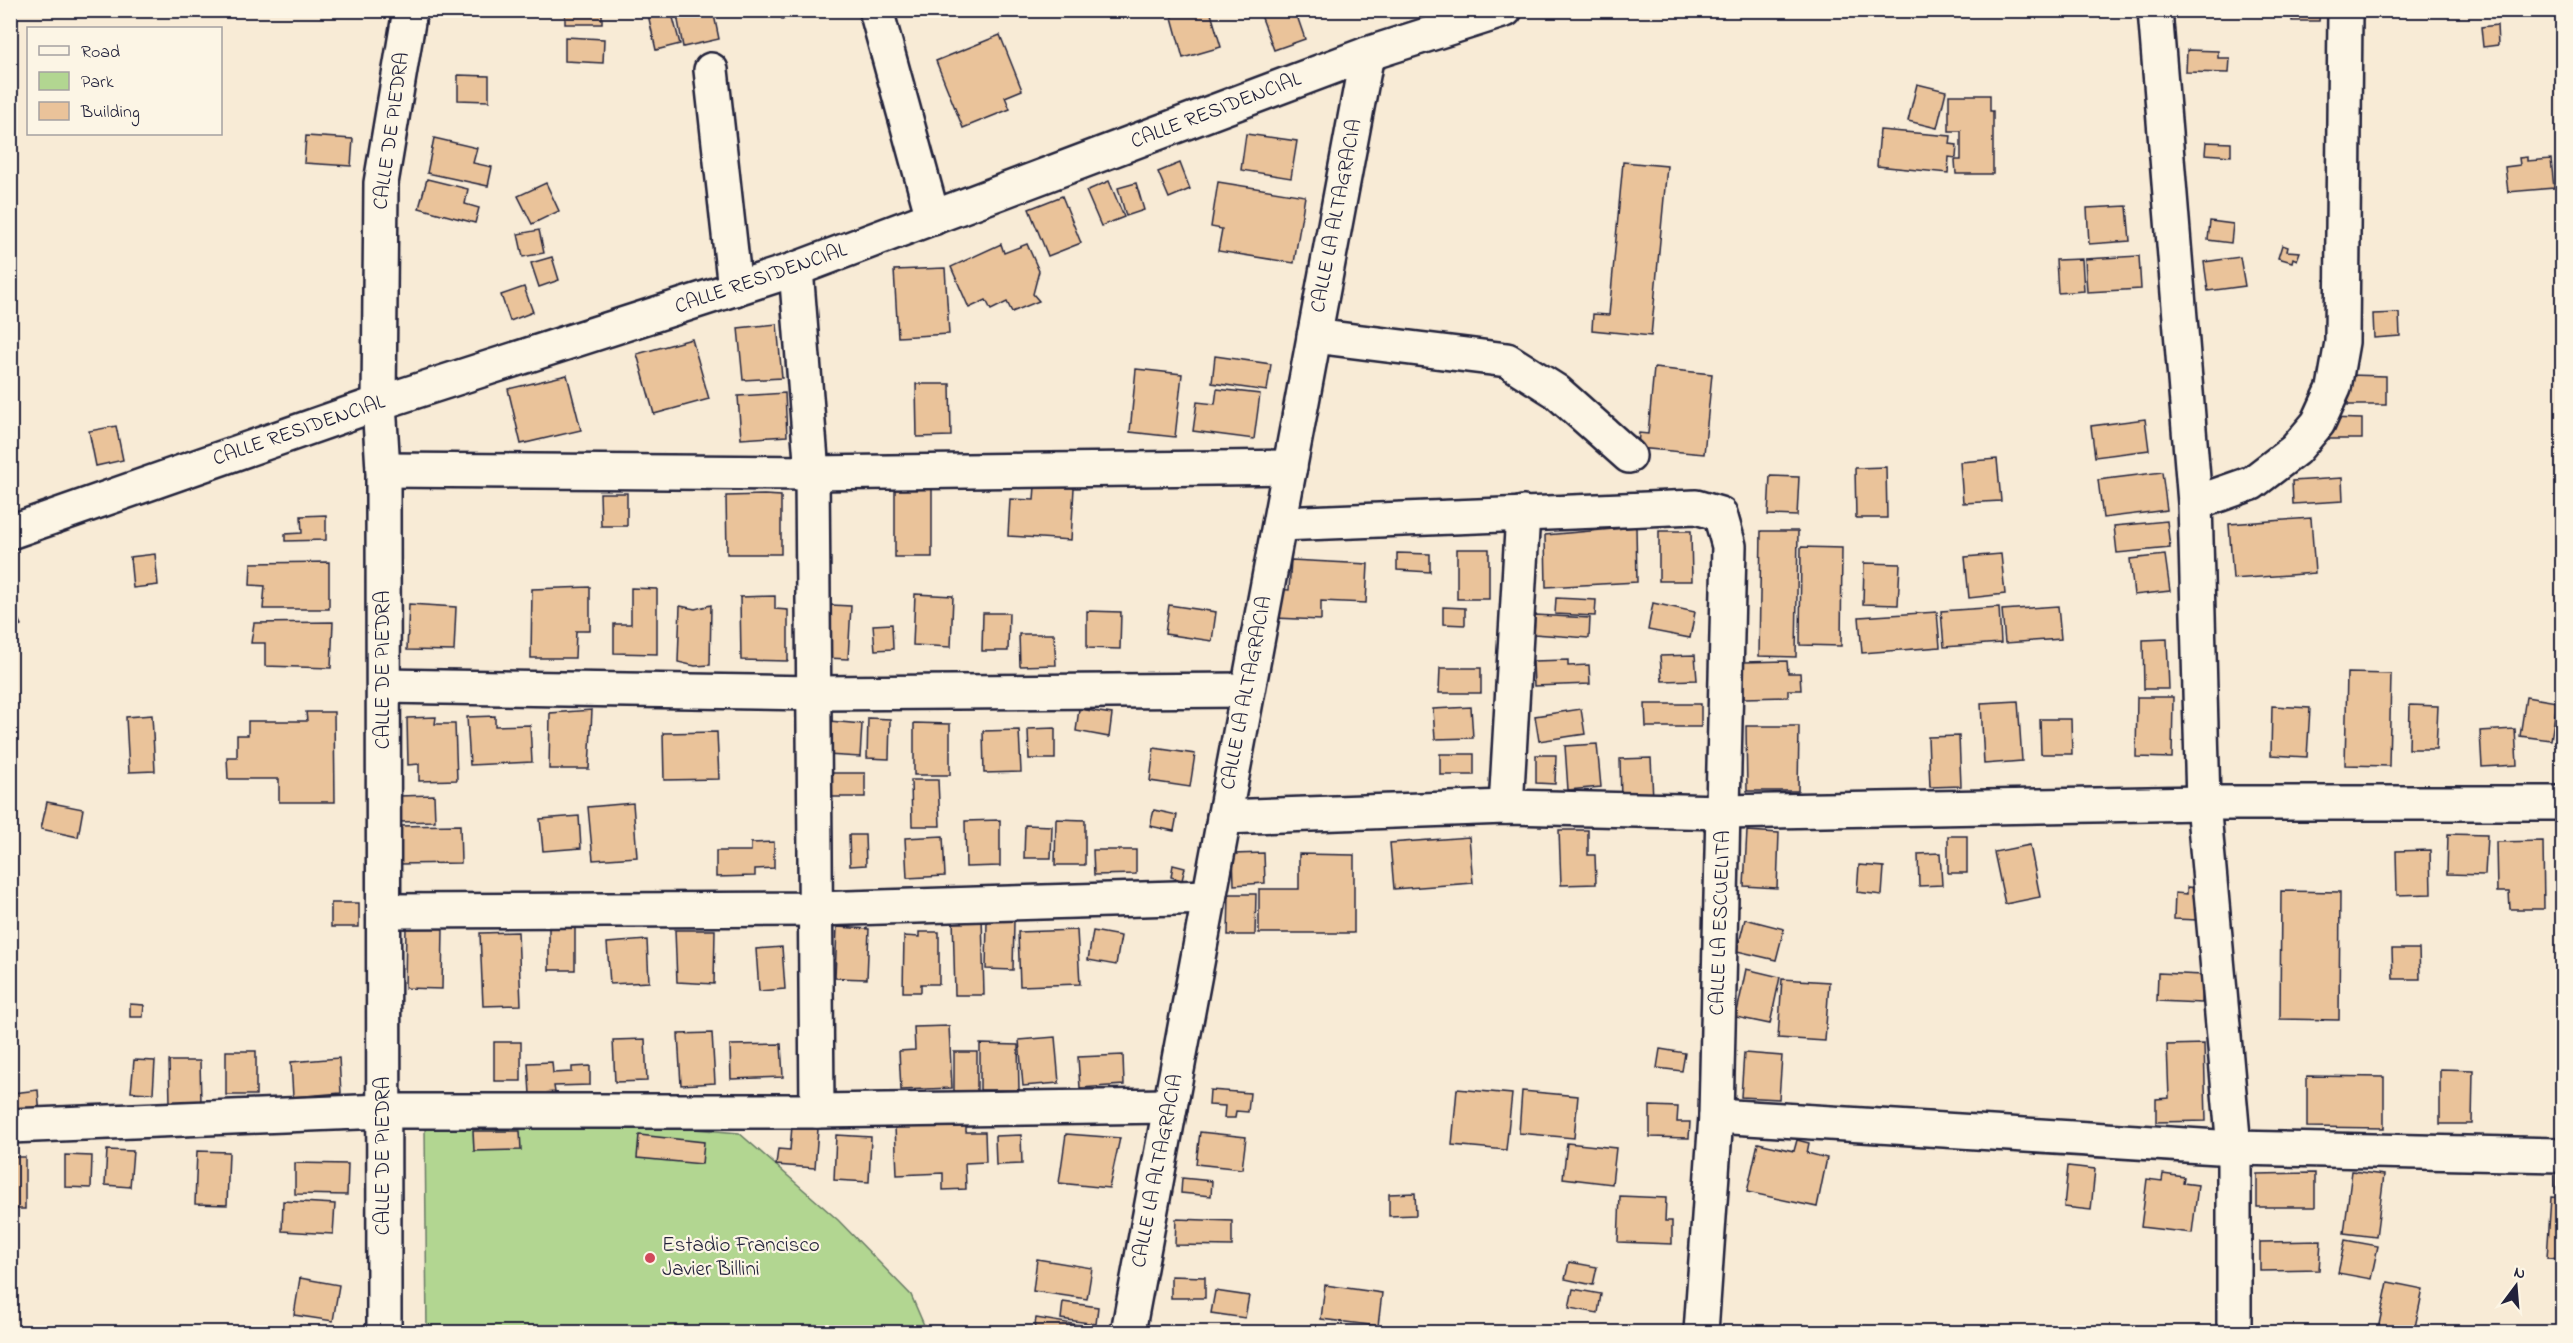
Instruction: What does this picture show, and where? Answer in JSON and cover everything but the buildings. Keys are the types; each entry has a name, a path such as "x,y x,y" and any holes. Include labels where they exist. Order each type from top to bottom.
{"street":[{"name":"CALLE DE PIEDRA","path":"384,1332 383,470 379,403 381,183 410,10"},
{"path":"876,10 933,218"},
{"name":"CALLE RESIDENCIAL","path":"10,532 379,403 796,269 1367,54 1505,10"},
{"path":"2155,10 2194,503 2203,802 2234,1148 2234,1332"},
{"path":"2194,503 2252,483 2295,450 2318,423 2334,388 2342,342 2345,10"},
{"name":"CALLE LA ALTAGRACIA","path":"1128,1332 1367,54"},
{"path":"711,70 735,289"},
{"path":"796,269 812,473 817,1111"},
{"path":"1314,336 1507,360 1556,391 1629,456"},
{"path":"383,470 812,473 1290,467"},
{"name":"CALLE LA ESCUELITA","path":"1523,513 1696,507 1720,514 1729,546 1716,1116 1701,1332"},
{"path":"1280,524 1523,513 1506,807"},
{"path":"384,686 814,693 1247,690"},
{"path":"1224,817 1506,807 1724,812 2203,802 2562,803"},
{"path":"385,912 816,909 1209,897"},
{"path":"10,1126 384,1111 817,1111 1170,1106"},
{"path":"1716,1116 2234,1148 2562,1155"}],"green space":[{"name":"Estadio Francisco Javier Billini","path":"636,1124 739,1133 838,1220 911,1295 927,1332 427,1332 425,1127"}],"place":[{"name":"Estadio Francisco Javier Billini","path":"650,1258"}]}
